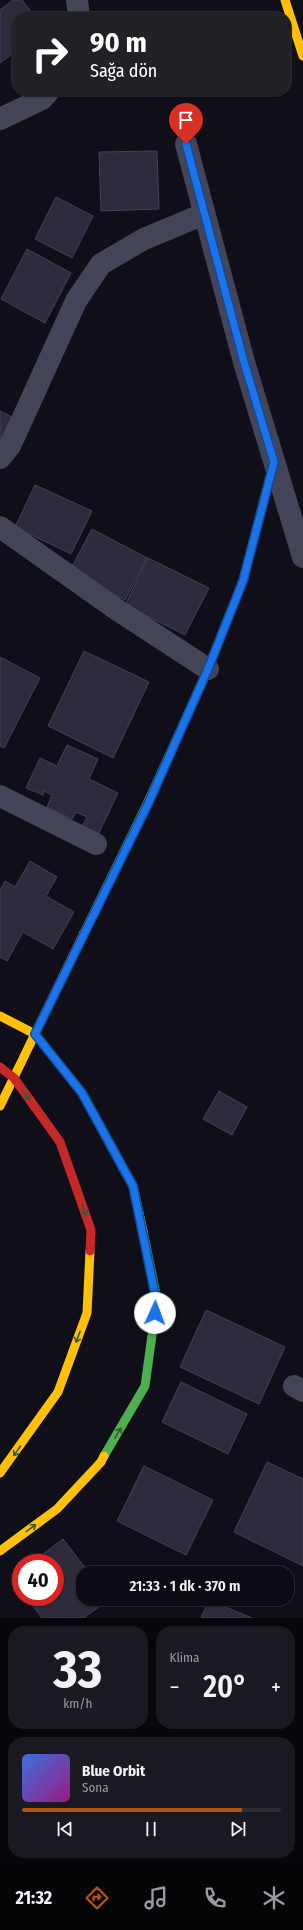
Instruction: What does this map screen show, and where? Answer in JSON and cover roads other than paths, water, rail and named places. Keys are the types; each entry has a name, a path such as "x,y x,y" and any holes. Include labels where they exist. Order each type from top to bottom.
{"main road":[{"path":"286,0 290,12"},
{"path":"291,16 303,56"},
{"path":"0,1106 148,804 208,669 243,581 274,462"},
{"path":"0,1016 35,1034 82,1093 133,1186 156,1299 145,1386 101,1462 57,1508 0,1551"},
{"path":"0,1067 14,1078 60,1142 91,1230 87,1314 58,1392 0,1473"}],"street":[{"path":"77,0 78,12"},
{"path":"0,119 42,100 45,96"},
{"path":"186,144 244,362 303,557"},
{"path":"0,458 10,446 76,301 101,264 144,239 204,214"},
{"path":"0,527 116,609 208,669"},
{"path":"0,796 96,844"}]}
